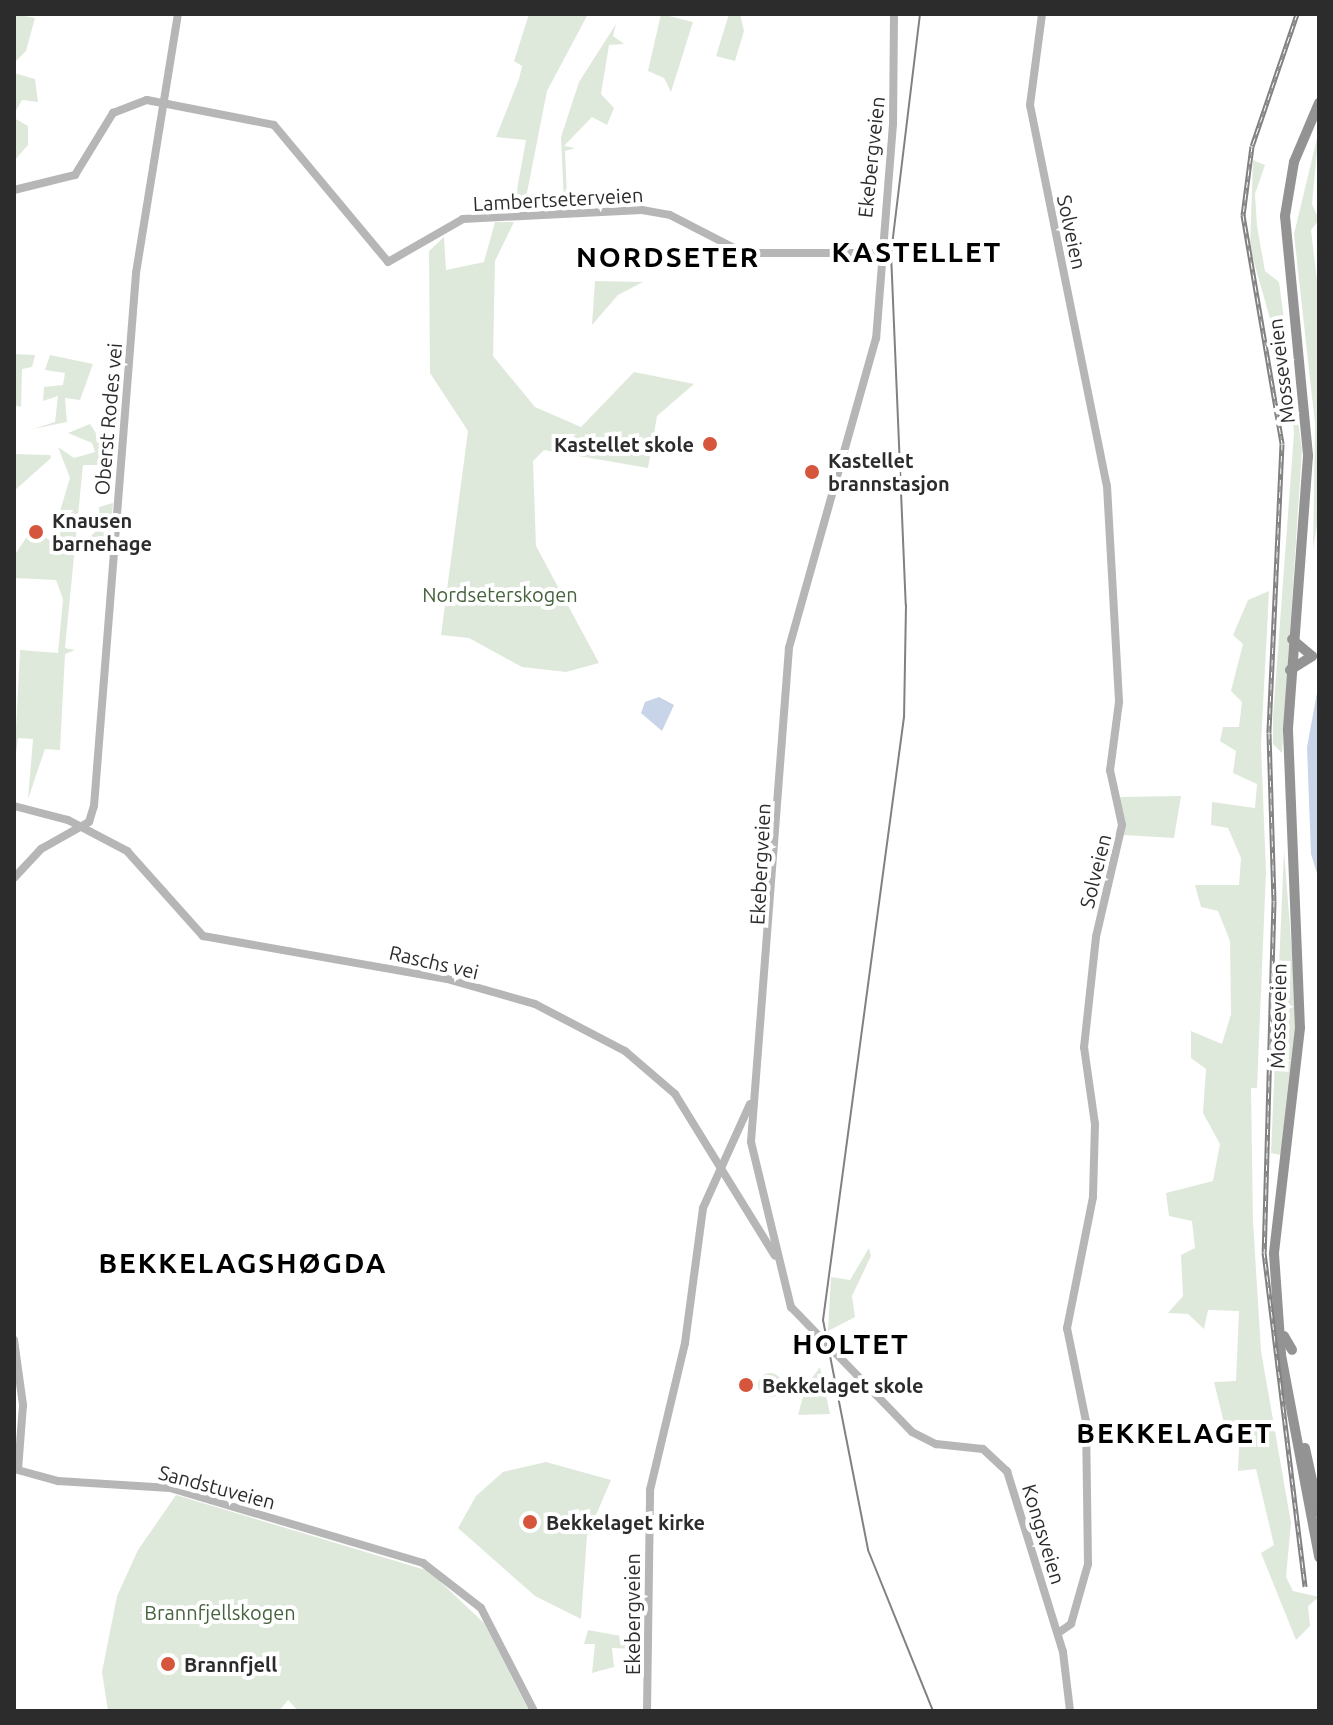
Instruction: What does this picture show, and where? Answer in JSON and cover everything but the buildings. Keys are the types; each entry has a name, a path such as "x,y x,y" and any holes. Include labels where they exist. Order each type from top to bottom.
{"highway":[{"name":"Mosseveien","path":"1319,103 1289,187 1286,249 1308,456 1296,599 1289,750 1300,1028 1275,1216 1275,1281 1281,1355 1319,1557"},
{"name":"Mosseveien","path":"1289,187 1319,117"},
{"path":"1292,669 1312,656 1294,641"},
{"name":"Mosseveien","path":"1275,1281 1319,1512"},
{"path":"1284,1336 1292,1350"},
{"path":"1310,1469 1312,1443"},
{"path":"1313,1529 1319,1541"}],"street":[{"name":"Oberst Rodes vei","path":"83,826 94,806 136,273 161,102 178,14"},
{"name":"Ekebergveien","path":"647,1711 650,1490 685,1343 695,1244 718,1170 750,1104 771,939 790,643 872,360 879,253 893,124 894,14"},
{"name":"Solveien","path":"1042,14 1030,83 1034,131 1107,486 1119,702 1110,770 1122,825 1094,956 1084,1056 1095,1124 1093,1208 1067,1328 1086,1421 1088,1555 1071,1624 1058,1633"},
{"name":"Lambertseterveien","path":"14,190 70,178 118,108 161,102 274,125 389,262 463,219 650,210 744,253 879,253"},
{"name":"Raschs vei","path":"14,806 83,826 135,857 203,936 458,982 537,1004 625,1051 675,1094 718,1170 775,1256"},
{"path":"14,878 41,849 83,826"},
{"name":"Kongsveien","path":"750,1104 753,1161 775,1256 791,1307 903,1424 932,1443 983,1449 1005,1467 1058,1633 1070,1711"},
{"path":"14,1340 23,1405 16,1470"},
{"name":"Sandstuveien","path":"16,1470 61,1481 170,1488 362,1542 423,1563 466,1592 489,1621 534,1711"}],"green space":[{"path":"14,14 35,18 26,51 14,63"},
{"path":"529,14 588,14 547,91 524,208 514,206 526,140 496,137 519,79 522,66 514,61"},
{"path":"661,14 693,22 671,92 664,78 648,71"},
{"path":"729,14 740,14 744,31 735,61 716,56"},
{"path":"616,24 613,36 624,44 609,45 601,94 614,108 607,125 592,117 564,146 575,148 565,151 567,196 607,196 608,203 564,205 561,137 579,82"},
{"path":"14,73 35,79 38,102 22,100 14,114"},
{"path":"14,118 28,126 28,145 14,161"},
{"path":"1319,130 1312,204 1319,220 1311,230 1319,298 1319,513 1313,549 1315,424 1294,234"},
{"path":"1253,160 1265,165 1255,194 1257,226 1265,271 1279,282 1302,450 1282,753 1273,744 1273,717 1294,433 1290,389 1250,248"},
{"name":"Nordseterskogen","path":"495,222 514,222 495,261 493,356 535,407 581,427 634,372 694,384 657,416 648,468 544,450 533,461 536,546 599,663 566,672 522,667 469,638 441,635 468,431 430,373 429,251 444,237 446,270 484,262"},
{"path":"595,281 643,282 618,295 592,325"},
{"path":"14,354 35,355 32,367 22,369 21,407 14,405"},
{"path":"50,355 93,364 80,400 65,398 67,422 33,429 55,422 58,396 43,401 44,387 63,385 65,373 45,370"},
{"path":"90,424 109,453 117,441 115,465 83,465 65,648 75,650 65,654 60,750 45,749 28,799 33,739 18,738 14,769 20,650 58,653 63,599 56,580 14,578 14,556 32,529 51,541 70,478 58,447 74,458 95,452 92,443 68,433"},
{"path":"14,454 50,455 51,458 14,491"},
{"path":"113,503 110,537 90,537 100,527 99,507"},
{"path":"1269,591 1261,745 1266,872 1257,1088 1251,1088 1253,1221 1261,1351 1291,1523 1286,1577 1293,1591 1319,1597 1308,1606 1310,1626 1296,1640 1261,1553 1274,1545 1256,1469 1238,1471 1240,1425 1224,1423 1214,1382 1236,1381 1239,1311 1208,1310 1204,1329 1188,1314 1168,1313 1183,1296 1181,1255 1195,1248 1192,1221 1169,1216 1166,1193 1213,1181 1220,1144 1203,1113 1206,1069 1191,1058 1191,1031 1222,1044 1231,1014 1230,941 1218,911 1201,907 1195,885 1239,885 1241,858 1228,828 1211,825 1212,802 1255,808 1257,784 1233,773 1236,751 1220,741 1223,727 1239,727 1242,702 1231,691 1243,644 1233,635 1248,600"},
{"path":"1181,796 1174,838 1123,835 1118,797"},
{"path":"1284,850 1297,1017 1281,1155 1271,1153"},
{"path":"869,1248 871,1256 852,1296 855,1317 828,1331 831,1277 850,1280"},
{"path":"820,1367 830,1414 798,1415 806,1386"},
{"path":"770,1373 778,1377 782,1385 778,1393 770,1397 762,1393 758,1385 762,1377"},
{"path":"546,1462 611,1480 587,1536 581,1619 535,1596 458,1528 476,1496 503,1472"},
{"name":"Brannfjellskogen","path":"176,1495 429,1571 484,1623 529,1711 298,1711 288,1700 279,1711 108,1711 102,1672 117,1596 138,1550"},
{"path":"588,1630 637,1639 642,1662 637,1649 612,1648 614,1667 592,1673 595,1644 584,1644"}],"water":[{"path":"1319,682 1319,880 1311,854 1307,747"},
{"path":"659,697 674,705 662,731 641,713 645,702"}],"tram line":[{"path":"920,14 891,253 906,605 904,717 823,1320 868,1550 933,1711"}],"railway":[{"path":"1297,14 1252,146 1243,215 1282,444 1269,733 1274,901 1264,1252 1305,1586"}],"place":[{"name":"Kastellet skole","path":"710,444"},
{"name":"Kastellet brannstasjon","path":"812,472"},
{"name":"Knausen barnehage","path":"36,532"},
{"name":"Bekkelaget skole","path":"746,1385"},
{"name":"Bekkelaget kirke","path":"530,1522"},
{"name":"Brannfjell","path":"168,1664"}],"district":[{"name":"KASTELLET","path":"917,252"},
{"name":"NORDSETER","path":"668,257"},
{"name":"BEKKELAGSHØGDA","path":"243,1263"},
{"name":"HOLTET","path":"851,1344"},
{"name":"BEKKELAGET","path":"1175,1433"}]}
